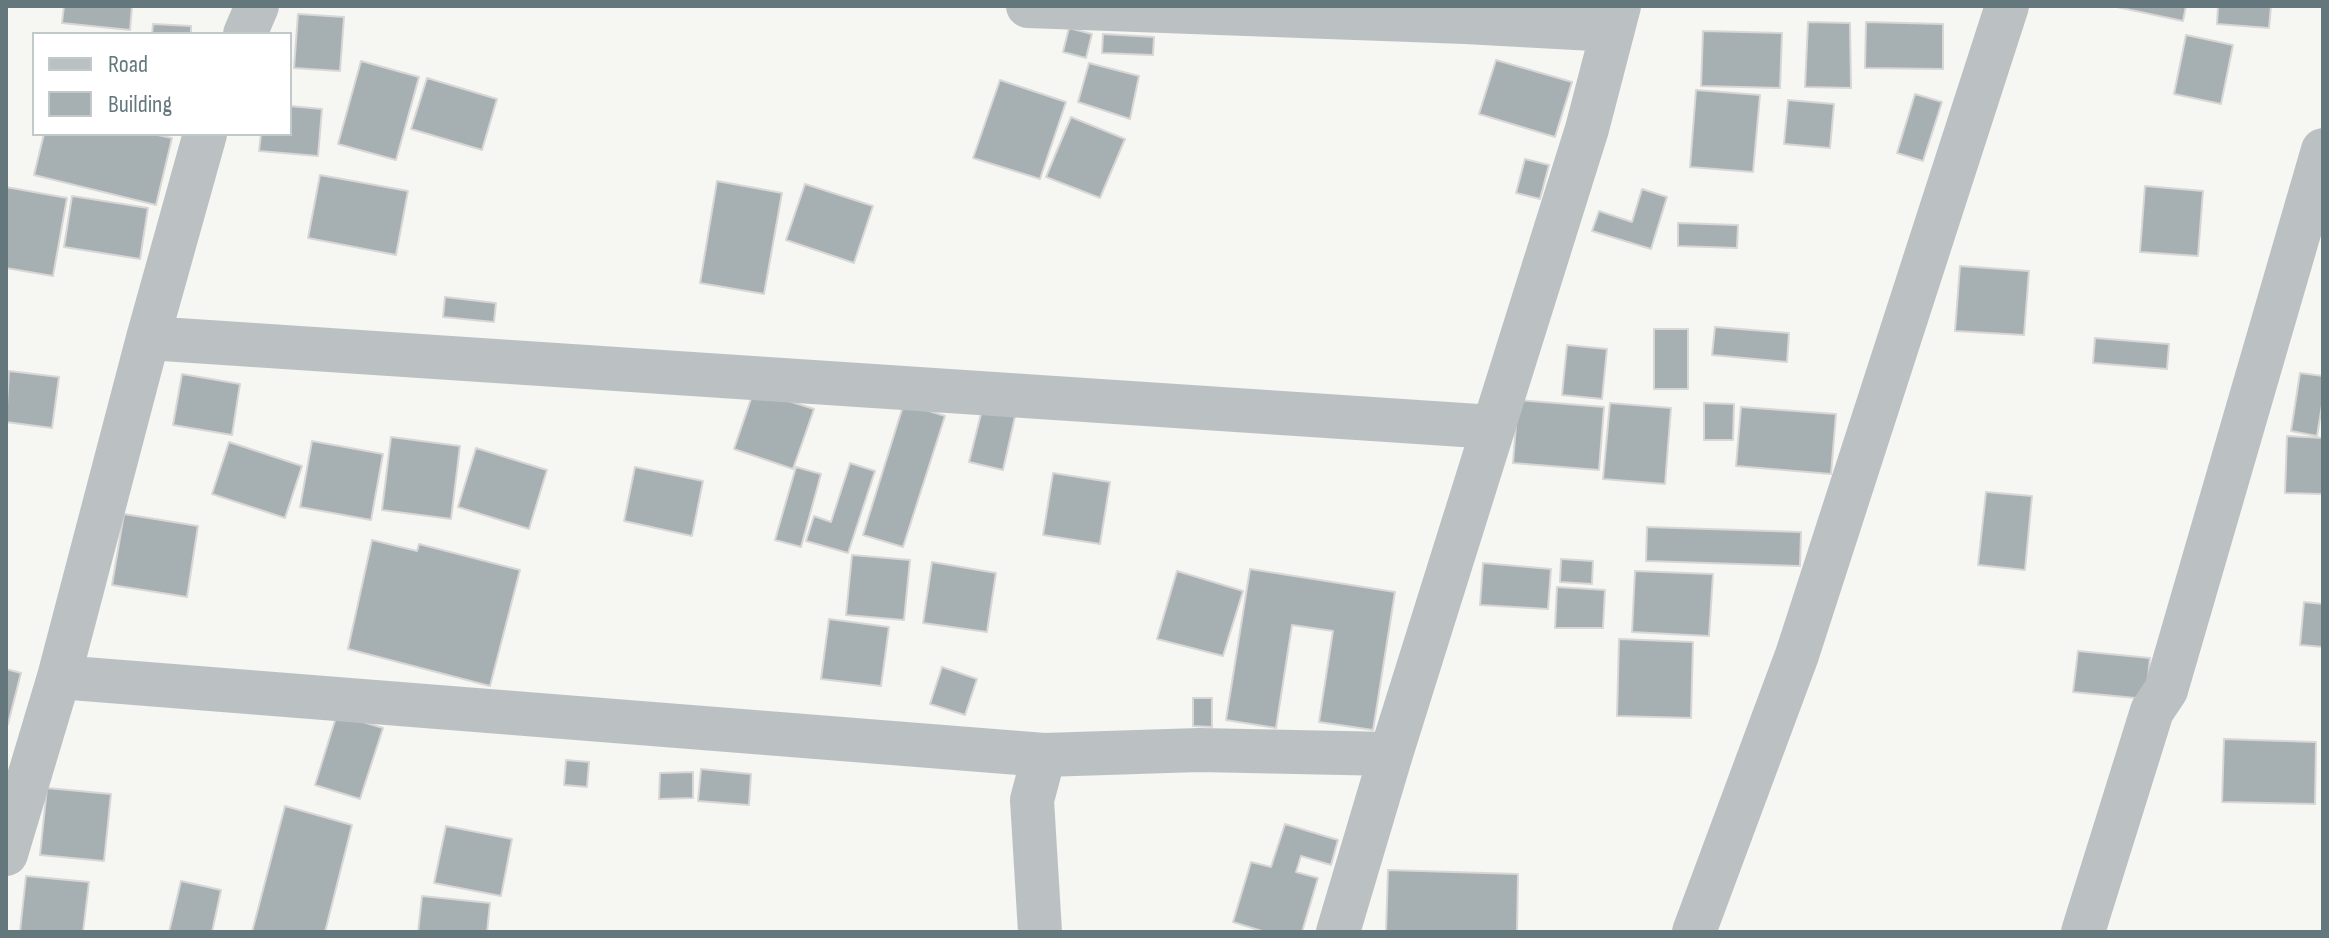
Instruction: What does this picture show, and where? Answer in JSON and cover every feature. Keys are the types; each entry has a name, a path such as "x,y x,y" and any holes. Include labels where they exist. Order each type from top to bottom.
{"street":[{"path":"246,32 257,6"},
{"path":"1028,6 1465,22 1616,18 1587,129 1338,932"},
{"path":"1694,932 1797,655 2007,6"},
{"path":"6,854 59,677 204,136"},
{"path":"2083,932 2152,711 2166,690 2323,150"},
{"path":"148,338 1493,427"},
{"path":"59,677 1044,755 1199,750 1391,754"},
{"path":"1040,932 1032,800 1044,755"}],"building":[{"path":"64,6 132,6 130,30 62,23"},
{"path":"2112,6 2186,6 2183,21"},
{"path":"2218,6 2271,6 2269,28 2217,24"},
{"path":"298,14 344,17 340,71 294,68"},
{"path":"1808,22 1850,23 1851,88 1805,87"},
{"path":"1866,22 1943,24 1943,69 1865,68"},
{"path":"153,24 191,26 191,32 152,32"},
{"path":"1069,28 1092,34 1086,58 1063,52"},
{"path":"1703,31 1782,33 1780,88 1701,86"},
{"path":"1103,34 1154,37 1153,55 1102,53"},
{"path":"2186,35 2233,45 2221,104 2174,94"},
{"path":"1496,60 1572,82 1555,137 1479,114"},
{"path":"361,61 419,77 396,160 338,144"},
{"path":"1089,63 1139,76 1130,119 1078,102"},
{"path":"427,78 497,99 482,150 411,129"},
{"path":"1000,80 1066,102 1040,179 973,158"},
{"path":"1696,90 1760,95 1753,172 1690,167"},
{"path":"1915,94 1942,102 1923,161 1897,153"},
{"path":"1788,100 1834,104 1830,148 1784,144"},
{"path":"292,106 322,109 318,156 259,151 261,136 292,136"},
{"path":"1071,117 1125,139 1100,198 1046,177"},
{"path":"44,136 172,138 156,205 34,175"},
{"path":"1525,159 1549,165 1540,199 1516,193"},
{"path":"320,175 408,191 396,255 308,238"},
{"path":"717,181 782,193 764,294 700,283"},
{"path":"805,184 873,206 854,263 786,240"},
{"path":"2145,186 2203,191 2198,256 2140,252"},
{"path":"6,187 67,198 53,276 6,268"},
{"path":"1642,189 1667,197 1651,249 1592,231 1599,211 1632,222"},
{"path":"72,196 148,208 140,259 64,247"},
{"path":"1678,223 1738,225 1737,248 1678,246"},
{"path":"1960,266 2029,271 2024,335 1955,331"},
{"path":"445,297 496,303 494,322 443,317"},
{"path":"1715,327 1789,333 1787,362 1712,355"},
{"path":"1654,329 1688,329 1688,389 1654,389"},
{"path":"2095,338 2169,344 2167,369 2093,363"},
{"path":"1567,345 1607,349 1602,399 1562,395"},
{"path":"9,371 59,377 52,428 6,422"},
{"path":"2300,373 2323,376 2317,436 2291,431"},
{"path":"182,374 240,384 232,435 173,425"},
{"path":"754,390 814,409 793,469 734,449"},
{"path":"1518,400 1604,407 1599,470 1513,463"},
{"path":"984,402 1016,412 1003,470 969,462"},
{"path":"904,403 945,416 903,547 863,535"},
{"path":"1610,403 1671,408 1665,484 1603,479"},
{"path":"1704,403 1734,404 1733,440 1704,440"},
{"path":"1741,407 1836,414 1831,474 1736,466"},
{"path":"2287,436 2323,438 2323,494 2285,493"},
{"path":"391,437 460,446 451,519 382,510"},
{"path":"312,441 383,454 371,520 300,507"},
{"path":"229,442 302,466 285,518 212,494"},
{"path":"476,448 547,470 529,529 458,507"},
{"path":"850,463 875,471 848,553 806,541 814,516 831,522"},
{"path":"635,467 703,481 692,536 624,521"},
{"path":"796,467 821,474 801,547 775,540"},
{"path":"1053,473 1110,482 1100,544 1043,535"},
{"path":"1986,492 2032,496 2025,570 1978,565"},
{"path":"124,514 198,526 187,597 112,585"},
{"path":"1647,527 1801,532 1800,566 1646,561"},
{"path":"372,540 417,551 419,544 520,570 490,686 348,649"},
{"path":"852,555 910,560 904,620 846,615"},
{"path":"1561,559 1593,561 1592,584 1560,582"},
{"path":"932,562 996,573 987,632 923,623"},
{"path":"1483,563 1551,569 1548,609 1480,605"},
{"path":"1250,569 1395,592 1373,730 1319,722 1333,631 1292,625 1276,728 1226,720"},
{"path":"1177,571 1243,591 1223,656 1157,639"},
{"path":"1635,571 1713,574 1709,636 1632,632"},
{"path":"1557,587 1605,590 1603,628 1555,628"},
{"path":"2304,602 2323,604 2323,647 2300,645"},
{"path":"829,619 889,627 881,686 821,679"},
{"path":"1619,639 1693,642 1691,718 1617,716"},
{"path":"2078,651 2150,658 2146,699 2073,692"},
{"path":"942,667 977,679 965,715 930,704"},
{"path":"6,669 21,673 8,724 6,723"},
{"path":"1193,698 1212,698 1212,727 1193,726"},
{"path":"337,714 383,728 360,799 315,785"},
{"path":"2224,739 2316,742 2315,804 2222,802"},
{"path":"566,760 589,762 587,787 564,785"},
{"path":"701,769 751,774 749,805 698,801"},
{"path":"693,772 693,798 659,799 660,773"},
{"path":"47,788 111,794 104,861 40,855"},
{"path":"285,806 352,825 325,932 252,932"},
{"path":"1285,824 1338,840 1331,865 1301,856 1296,872 1318,878 1302,932 1265,932 1233,922 1251,862 1271,867"},
{"path":"446,826 512,839 501,896 434,883"},
{"path":"1388,870 1518,874 1517,932 1386,932"},
{"path":"26,876 89,882 83,932 20,931"},
{"path":"181,881 221,890 212,932 169,932"},
{"path":"422,896 490,903 487,932 418,932"}]}
